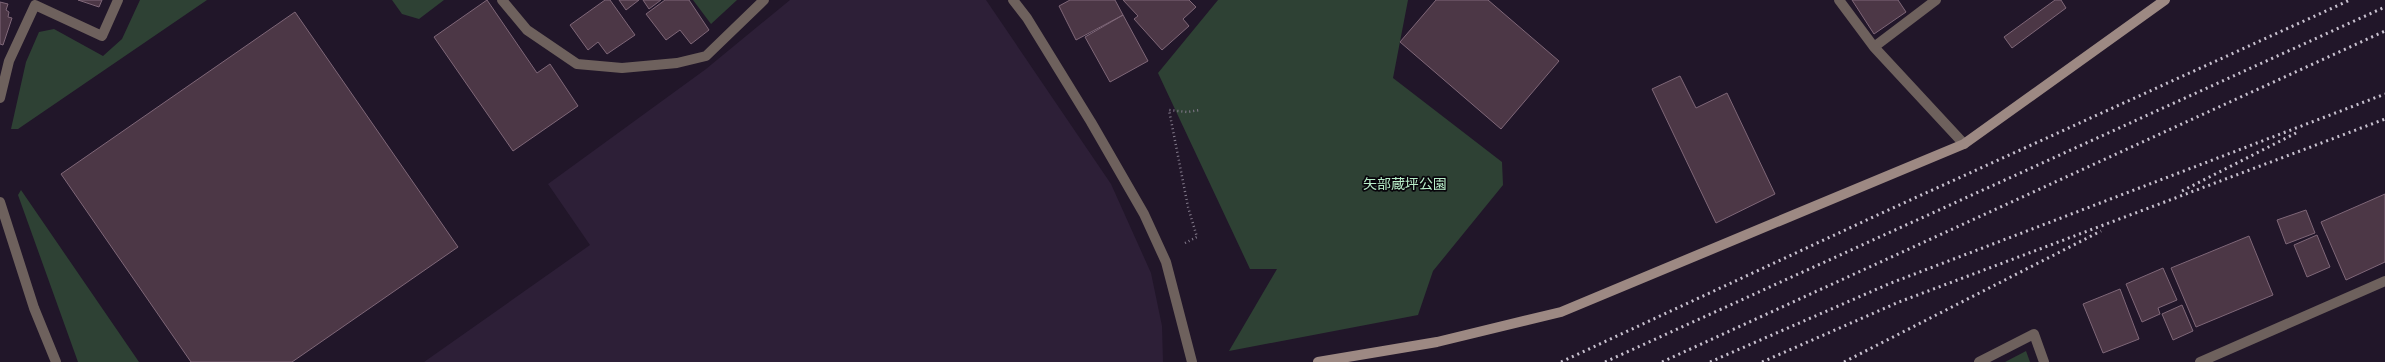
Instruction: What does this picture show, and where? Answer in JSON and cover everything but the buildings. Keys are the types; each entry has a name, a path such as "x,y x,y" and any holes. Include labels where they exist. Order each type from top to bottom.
{"street":[{"path":"0,98 9,61 35,6 102,36 118,0"},
{"path":"502,0 527,30 577,64 622,68 677,63 706,56 764,0"},
{"path":"1013,0 1027,18 1091,122 1144,214 1166,262 1192,362"},
{"path":"1839,0 1874,47 1964,144"},
{"path":"1874,47 1936,0"},
{"path":"1318,362 1437,342 1561,312 1964,144 2165,0"},
{"path":"0,202 34,308 56,362"},
{"path":"2200,362 2385,281"},
{"path":"1979,362 2034,334 2044,362"}],"path":[{"path":"1185,243 1197,237 1188,207 1169,110 1186,112 1200,110"}],"shaded area":[{"path":"790,0 986,0 1111,184 1151,273 1162,326 1163,362 424,362 590,245 548,184 706,69"}],"green space":[{"path":"140,0 207,0 18,129 11,129 26,62 39,32 54,29 103,56 122,39"},
{"path":"392,0 444,0 419,19 402,14"},
{"path":"693,0 737,0 711,24"},
{"name":"矢部蔵坪公園","path":"1218,0 1408,0 1393,78 1502,162 1503,185 1433,271 1418,315 1229,351 1277,269 1250,269 1158,73"},
{"path":"21,190 139,362 78,362 18,195"},
{"path":"2026,351 2030,362 2005,362"}],"railway":[{"path":"1561,362 1884,212 2350,0"},
{"path":"1605,362 2385,7"},
{"path":"1662,362 2385,31"},
{"path":"1710,362 1891,283 2385,94"},
{"path":"1762,362 1899,302 2385,119"},
{"path":"2182,191 2296,133"},
{"path":"1844,362 2101,231"}]}
